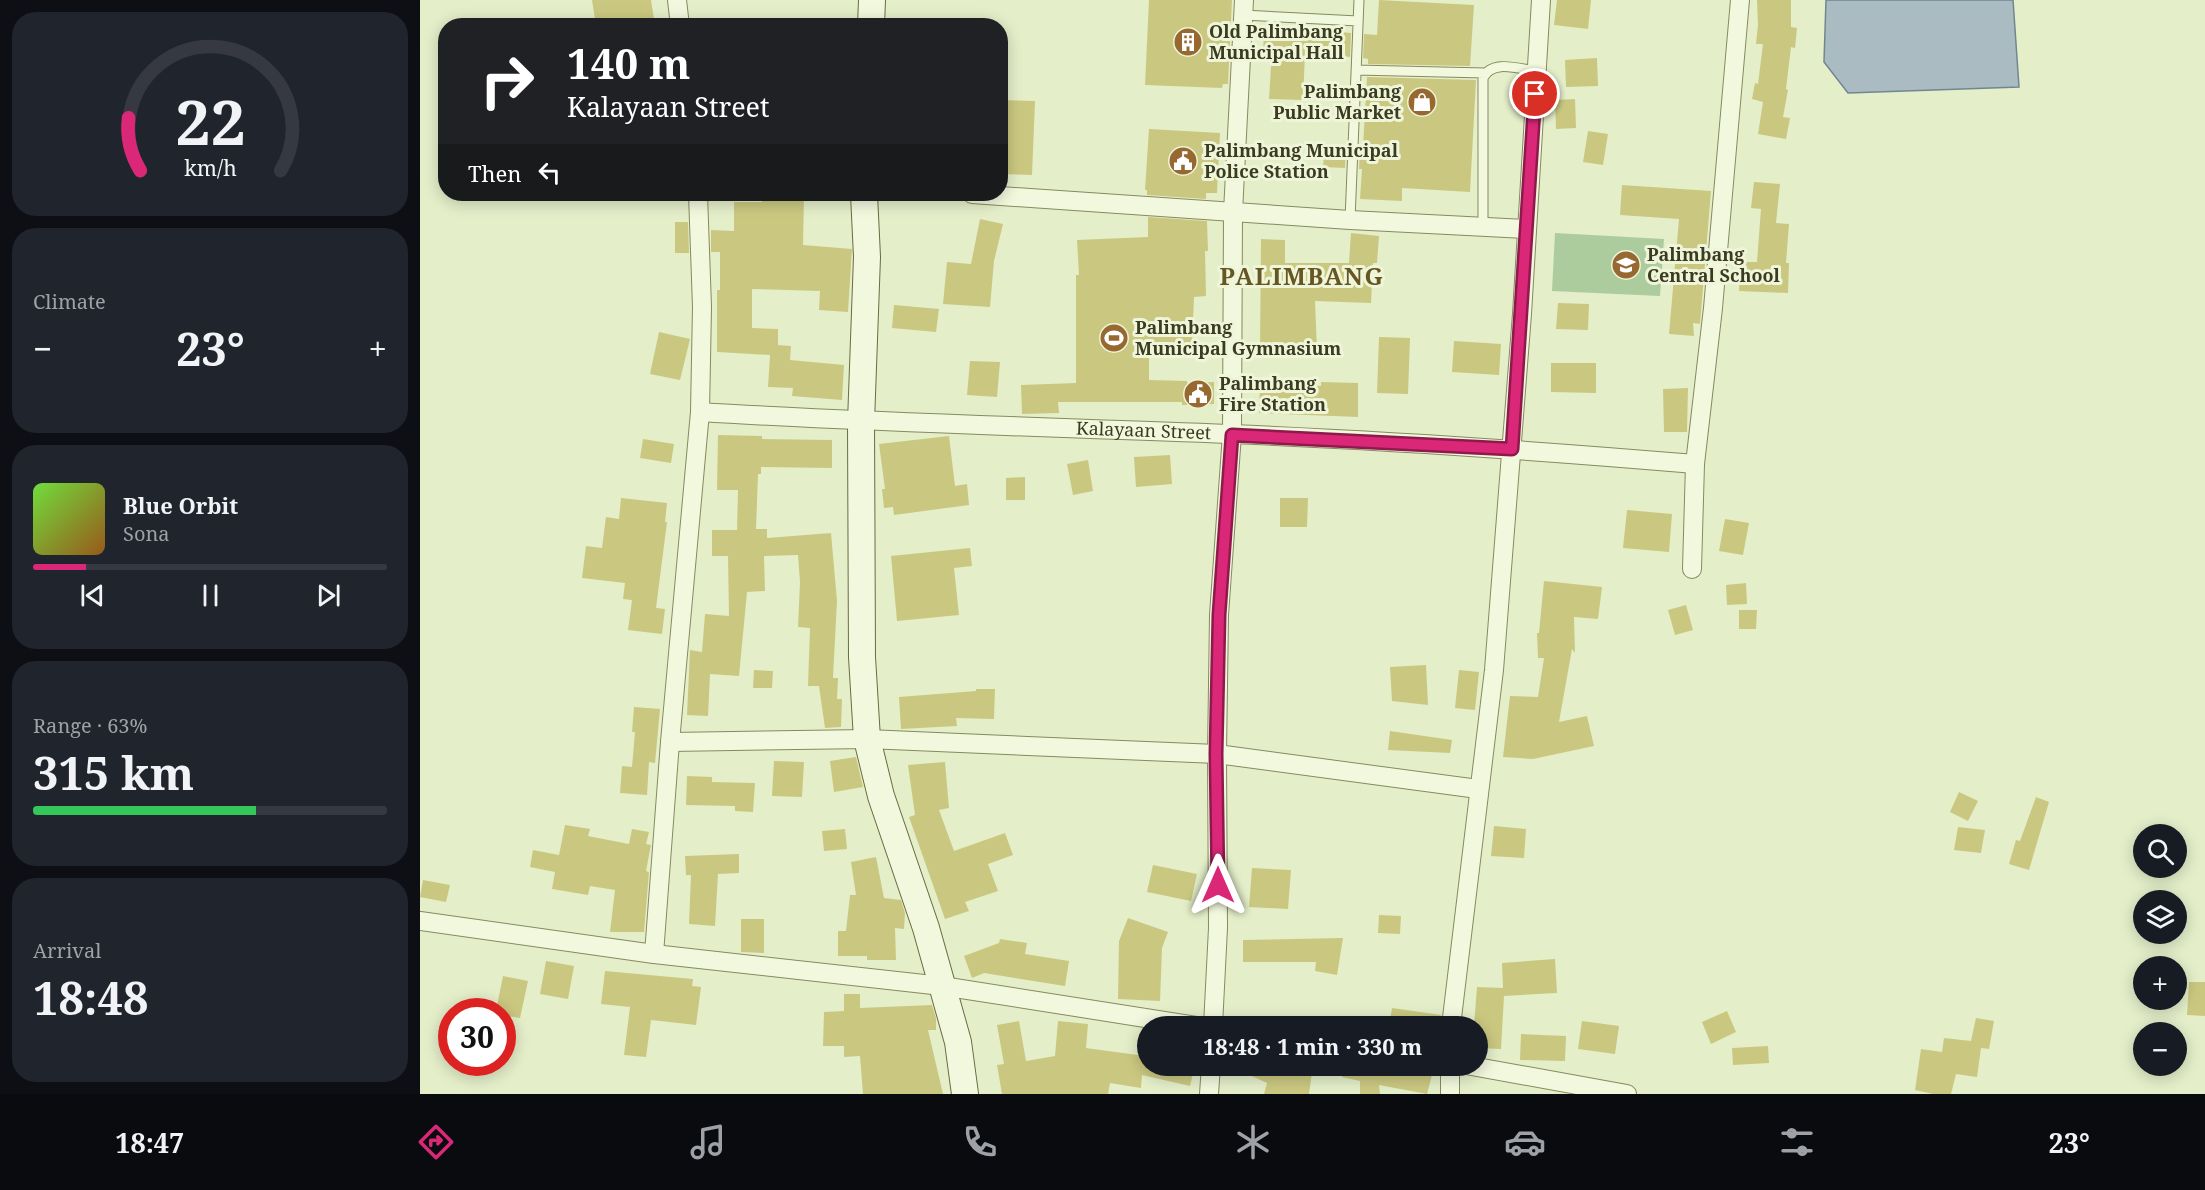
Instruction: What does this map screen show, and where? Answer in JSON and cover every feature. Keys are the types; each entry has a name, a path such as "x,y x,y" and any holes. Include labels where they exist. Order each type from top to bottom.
{"street":[{"path":"677,0 679,18"},
{"path":"871,18 872,0"},
{"path":"1452,1016 1494,670 1522,314 1541,0"},
{"path":"1692,569 1695,464 1713,308 1740,0"},
{"path":"1214,1016 1218,928 1216,754 1219,615 1232,435 1233,212 1244,7"},
{"path":"1008,196 1350,220 1526,229"},
{"path":"654,954 670,742 700,412 702,308 698,201"},
{"path":"864,201 867,269 861,422 862,657 867,739 881,796 927,928 958,1042 965,1094"},
{"name":"Kalayaan Street","path":"700,412 861,422 1232,435 1512,449 1695,464"},
{"path":"670,742 867,739 1216,754 1478,789"},
{"path":"420,921 654,954 942,986 1137,1017"},
{"path":"1488,1069 1627,1094"},
{"path":"1209,1094 1210,1076"},
{"path":"1450,1076 1450,1094"}],"lane":[{"path":"1350,220 1359,0"},
{"path":"1244,7 1358,21"},
{"path":"1483,228 1483,78 1489,69 1499,66 1536,71"},
{"path":"1356,70 1485,73"}],"green space":[{"path":"1555,233 1664,239 1660,296 1552,291"}],"shaded area":[{"path":"1826,0 2013,0 2019,87 1848,93 1824,62"}],"building":[{"path":"592,0 651,0 654,18 595,18"},
{"name":"Old Palimbang Municipal Hall","path":"1149,0 1232,0 1228,84 1223,84 1222,88 1145,85"},
{"path":"1379,0 1474,5 1470,66 1368,64 1368,59 1363,58 1364,34 1377,35"},
{"path":"1557,0 1591,0 1588,29 1554,25"},
{"path":"1757,0 1791,0 1791,27 1797,28 1795,48 1791,47 1786,89 1788,90 1783,117 1790,118 1786,139 1758,134 1763,102 1752,99 1755,83 1758,84 1763,44 1756,44"},
{"path":"1265,25 1351,33 1350,57 1305,53 1303,100 1269,99 1272,50 1263,49"},
{"path":"1597,58 1598,86 1566,87 1565,60"},
{"path":"1367,77 1476,80 1470,192 1402,188 1402,201 1360,199 1362,169 1359,169 1360,146 1363,147"},
{"path":"1575,99 1576,128 1556,129 1555,100"},
{"path":"1008,100 1035,101 1032,175 1008,174"},
{"name":"Palimbang Municipal Police Station","path":"1149,129 1220,133 1217,193 1206,193 1206,199 1147,195 1147,190 1145,190"},
{"path":"1588,131 1608,134 1603,165 1583,162"},
{"path":"1325,144 1346,146 1345,168 1323,167"},
{"path":"1754,182 1780,184 1776,223 1789,224 1786,263 1789,263 1788,293 1739,291 1740,262 1757,262 1761,209 1751,208"},
{"path":"1622,185 1711,191 1700,324 1693,323 1694,336 1669,334 1679,219 1620,215"},
{"path":"804,201 803,245 852,249 848,312 819,310 820,291 752,289 752,328 778,329 778,345 791,346 790,360 844,365 842,400 792,396 793,388 768,387 770,355 717,352 717,290 720,290 720,252 711,252 711,230 734,231 734,202"},
{"path":"1148,217 1207,221 1206,296 1194,297 1192,344 1187,344 1187,354 1149,355 1149,380 1187,381 1187,383 1214,382 1214,404 1058,402 1059,413 1022,414 1021,385 1076,383 1076,275 1079,275 1077,240 1148,237"},
{"path":"980,219 1003,224 994,261 990,307 943,304 947,262 971,264"},
{"path":"675,222 688,222 689,253 675,253"},
{"path":"1351,233 1379,236 1377,263 1373,263 1371,303 1315,301 1317,350 1260,351 1261,239 1285,240 1285,263 1349,263"},
{"path":"1558,303 1589,304 1588,330 1556,329"},
{"path":"894,305 939,309 936,332 892,328"},
{"path":"659,332 690,339 680,380 650,374"},
{"path":"1379,337 1410,338 1408,394 1377,393"},
{"path":"1454,341 1501,344 1499,375 1452,372"},
{"path":"970,361 1000,362 997,397 967,395"},
{"path":"1551,363 1596,363 1596,393 1551,392"},
{"path":"1321,382 1358,383 1358,417 1259,413 1260,384 1321,386"},
{"path":"1688,388 1687,432 1664,432 1663,389"},
{"path":"718,435 762,436 762,439 832,440 832,468 761,467 761,474 758,474 756,529 767,529 767,538 831,533 837,601 833,678 838,678 837,699 842,699 841,727 825,728 819,686 808,686 810,628 798,627 800,582 798,555 764,556 765,591 747,592 739,676 710,674 708,716 687,715 690,650 702,652 705,614 729,616 728,556 712,556 712,530 737,530 738,490 717,490"},
{"path":"949,436 955,486 967,484 969,505 894,515 893,507 884,508 882,489 885,489 879,444"},
{"path":"643,439 674,444 671,463 640,458"},
{"path":"1170,455 1172,484 1136,487 1134,457"},
{"path":"1088,460 1093,491 1073,495 1067,464"},
{"path":"1025,477 1025,500 1006,500 1006,478"},
{"path":"621,498 667,503 665,522 667,522 656,608 665,609 662,634 628,630 632,600 623,599 625,583 582,578 586,546 602,548 606,517 619,519"},
{"path":"1280,498 1308,498 1307,527 1280,527"},
{"path":"1627,510 1672,514 1669,552 1623,548"},
{"path":"1725,519 1749,523 1743,555 1719,551"},
{"path":"970,548 972,566 954,568 959,615 897,621 891,556"},
{"path":"1544,581 1602,587 1598,619 1574,617 1575,653 1572,649 1559,722 1587,716 1594,746 1533,759 1503,757 1510,696 1538,697 1544,658 1538,658 1537,633 1539,633"},
{"path":"1746,583 1747,604 1727,605 1726,585"},
{"path":"1686,605 1693,630 1675,635 1668,610"},
{"path":"1739,610 1757,610 1756,629 1739,629"},
{"path":"1426,665 1428,705 1392,701 1390,667"},
{"path":"754,670 773,671 772,688 753,688"},
{"path":"1459,670 1479,672 1475,710 1455,708"},
{"path":"976,689 995,689 994,719 956,718 957,726 901,729 899,697 976,691"},
{"path":"634,707 660,709 655,763 649,762 647,795 620,793 622,766 632,767 635,732 632,732"},
{"path":"1390,731 1452,740 1450,753 1388,750"},
{"path":"856,757 863,787 834,792 830,761"},
{"path":"774,761 804,762 802,797 772,796"},
{"path":"945,762 949,808 939,810 954,851 1005,833 1013,855 988,864 998,891 965,902 969,911 945,919 909,817 915,815 908,765"},
{"path":"687,776 712,777 712,782 755,783 753,812 735,811 735,806 686,805"},
{"path":"1959,792 1978,801 1968,821 1950,812"},
{"path":"2036,797 2049,802 2029,870 2009,864 2016,840 2020,841"},
{"path":"565,825 590,829 588,836 629,844 632,829 649,832 646,844 651,845 646,871 649,872 644,932 610,932 615,890 590,886 588,895 552,889 555,872 530,867 533,850 559,855"},
{"path":"1494,826 1526,829 1524,858 1491,856"},
{"path":"1958,827 1985,830 1981,853 1954,850"},
{"path":"845,829 847,849 824,851 822,831"},
{"path":"739,854 739,873 718,874 715,926 689,924 691,875 686,875 685,856"},
{"path":"876,857 884,898 901,900 905,913 904,929 895,928 896,960 867,960 867,956 838,956 838,931 846,931 850,895 856,895 851,862"},
{"path":"1153,865 1197,874 1191,901 1147,892"},
{"path":"1252,868 1291,870 1288,909 1249,907"},
{"path":"423,880 450,885 446,902 420,897"},
{"path":"1379,915 1401,916 1400,934 1378,933"},
{"path":"1128,918 1168,932 1162,948 1160,1001 1118,999 1119,941"},
{"path":"741,919 764,919 764,953 741,952"},
{"path":"1343,938 1337,975 1315,971 1316,962 1243,962 1243,940"},
{"path":"1000,939 1027,943 1025,954 1069,961 1065,986 984,973 972,978 964,956 999,943"},
{"path":"1555,959 1557,993 1504,996 1501,1049 1488,1048 1488,1016 1475,1016 1477,987 1503,988 1502,963"},
{"path":"546,961 574,966 568,999 540,994"},
{"path":"605,971 693,979 692,986 701,987 696,1025 651,1020 646,1057 624,1055 630,1007 601,1004"},
{"path":"503,976 528,981 520,1018 516,1017 516,998 499,998"},
{"path":"2189,982 2205,982 2205,1016 2187,1015"},
{"path":"844,994 860,994 860,1008 932,1005 936,1018 936,1030 928,1030 943,1094 863,1094 860,1056 844,1057 844,1046 823,1046 824,1012 844,1011"},
{"path":"1392,1008 1441,1015 1441,1016 1391,1016"},
{"path":"1727,1011 1736,1032 1711,1044 1702,1022"},
{"path":"1976,1018 1994,1021 1989,1049 1981,1048 1977,1077 1956,1074 1951,1094 1933,1094 1915,1090 1921,1049 1942,1052 1944,1038 1971,1041"},
{"path":"1019,1021 1026,1061 1055,1056 1058,1021 1088,1024 1086,1048 1137,1055 1137,1076 1142,1076 1141,1088 1110,1083 1108,1094 1002,1094 997,1065 1004,1064 997,1025"},
{"path":"1582,1021 1619,1026 1615,1054 1578,1049"},
{"path":"1521,1034 1566,1036 1565,1061 1520,1060"},
{"path":"1768,1046 1769,1063 1733,1065 1732,1048"},
{"path":"1146,1076 1192,1076 1190,1086"},
{"path":"1252,1076 1311,1076 1309,1094 1264,1094 1267,1083"},
{"path":"1432,1076 1427,1094 1379,1085 1380,1094 1360,1094 1360,1081 1342,1077"}],"place":[{"name":"Old Palimbang Municipal Hall","path":"1188,42"},
{"name":"Palimbang Public Market","path":"1422,102"},
{"name":"Palimbang Municipal Police Station","path":"1183,161"},
{"name":"Palimbang Central School","path":"1626,265"},
{"name":"Palimbang Municipal Gymnasium","path":"1114,338"},
{"name":"Palimbang Fire Station","path":"1198,394"}],"district":[{"name":"PALIMBANG","path":"1302,277"}],"route":[{"path":"1218,885 1216,754 1219,615 1232,435 1512,449 1535,94"}]}
